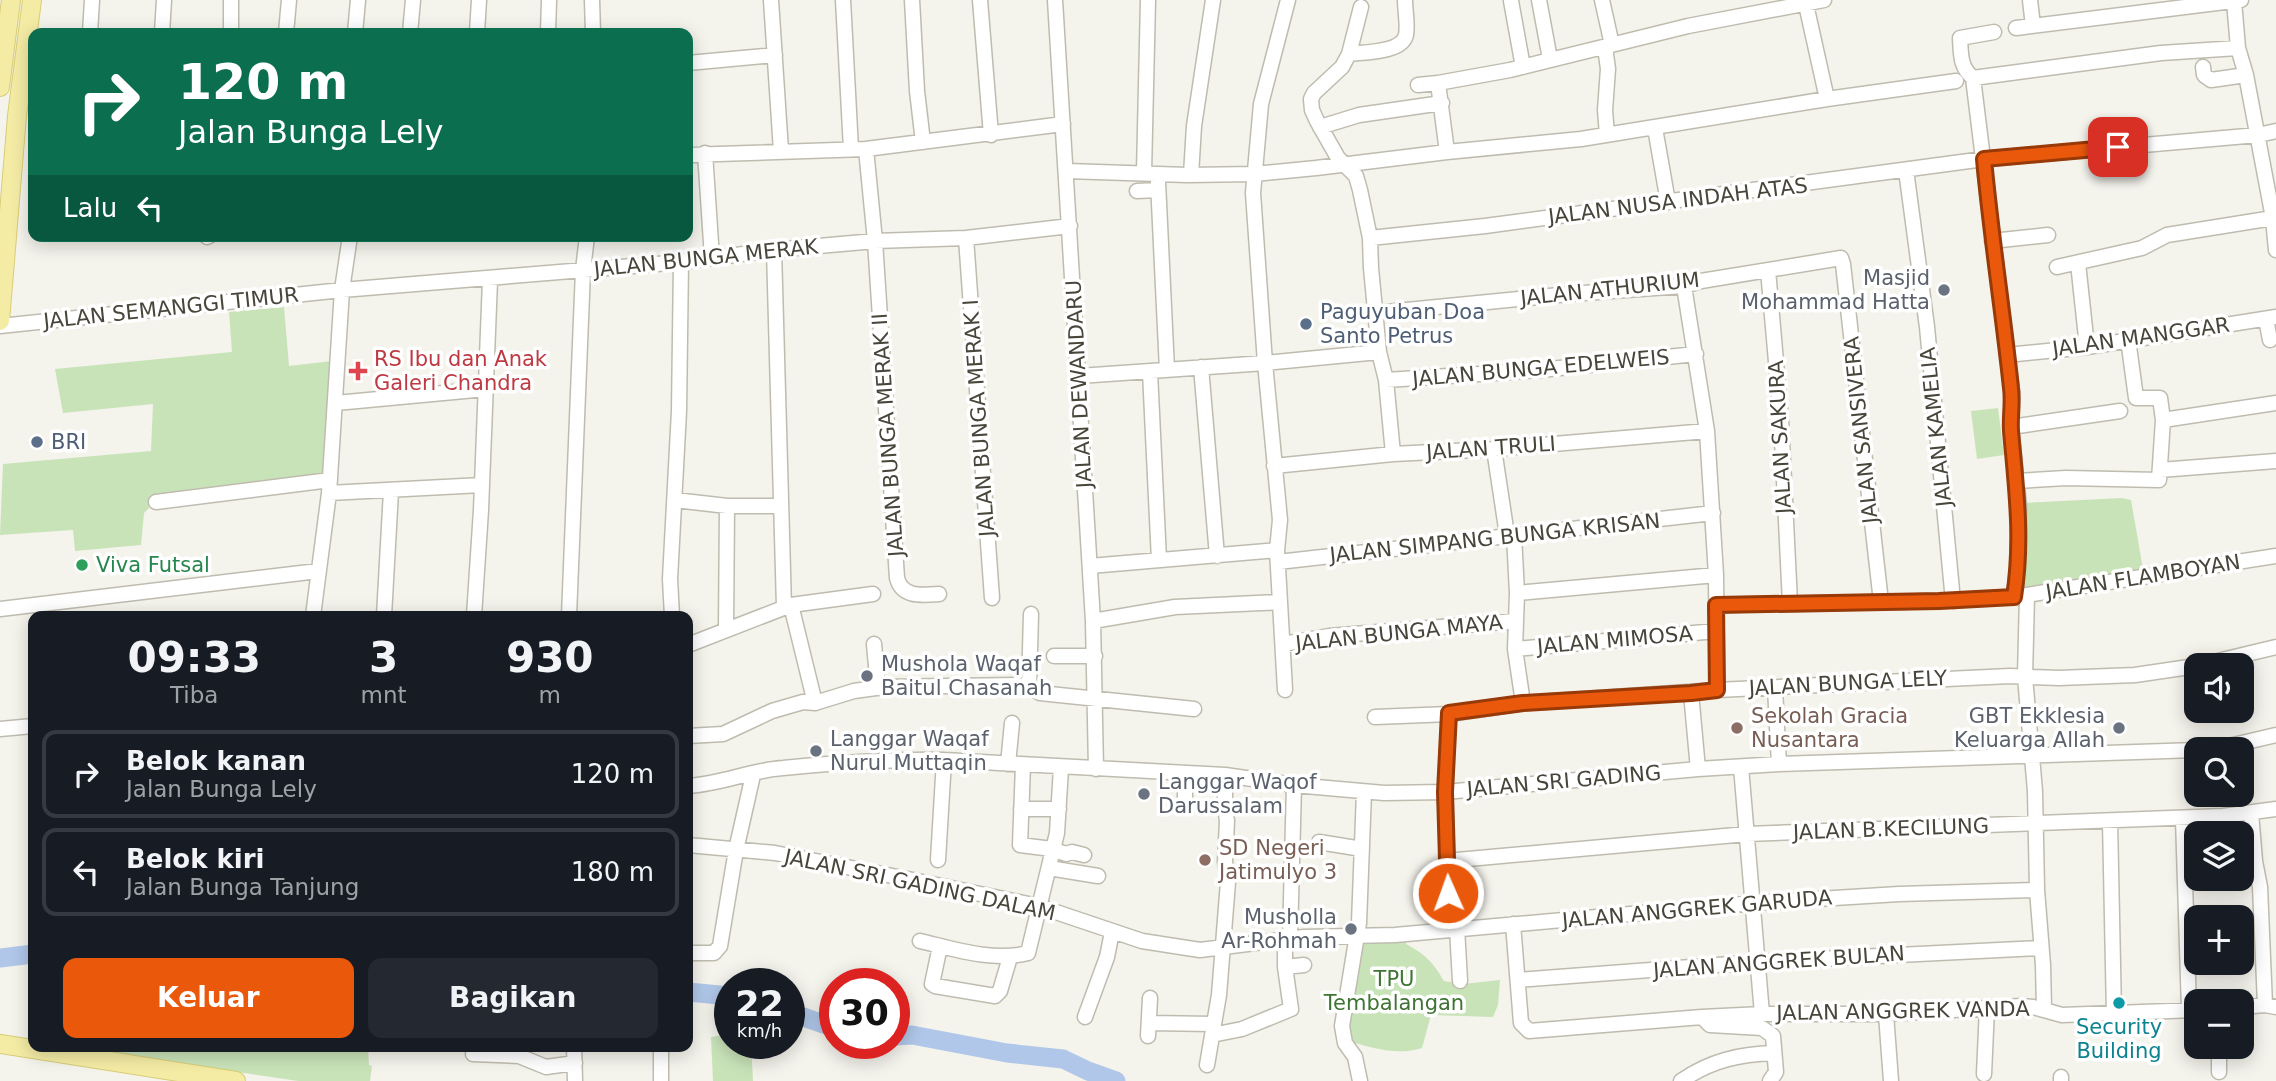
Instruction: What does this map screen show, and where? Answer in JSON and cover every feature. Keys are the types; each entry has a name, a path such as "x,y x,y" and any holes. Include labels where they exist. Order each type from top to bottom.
{"main road":[{"path":"0,88 11,0"},
{"path":"28,28 32,0"},
{"path":"0,324 3,245 28,31"},
{"path":"0,1044 28,1048"},
{"path":"51,1052 236,1081"}],"street":[{"path":"90,28 92,0"},
{"path":"162,28 164,0"},
{"path":"230,28 231,0"},
{"path":"286,28 289,0"},
{"path":"355,28 358,0"},
{"path":"410,28 413,0"},
{"path":"477,28 479,0"},
{"path":"548,28 549,0"},
{"path":"592,0 593,28"},
{"path":"771,0 781,151"},
{"path":"843,0 850,149"},
{"path":"912,0 923,142"},
{"path":"980,0 991,135"},
{"name":"JALAN DEWANDARU","path":"1055,0 1094,621 1096,769"},
{"path":"1144,172 1148,0"},
{"path":"1191,175 1194,126 1213,0"},
{"path":"1285,690 1278,556 1280,520 1255,230 1255,174 1261,104 1288,0"},
{"path":"1349,54 1387,50 1400,43 1405,36 1405,0"},
{"path":"1512,0 1523,67"},
{"path":"1539,0 1550,59"},
{"path":"1602,0 1609,46 1605,110 1607,135"},
{"path":"1418,85 1523,67 1746,7 1824,0"},
{"path":"2030,0 2033,26"},
{"path":"2016,28 2219,1 2238,1 2238,47 2258,135 2276,250"},
{"path":"1805,2 1827,99"},
{"path":"1362,7 1349,54 1342,67 1321,85 1311,99 1312,110 1334,152 1356,176 1370,238 1379,352 1386,380 1393,454"},
{"path":"1994,32 1960,38 1961,62 1973,78 2012,392 2011,427 2017,481 2025,677 2033,756 2036,890 2044,1009"},
{"path":"1973,78 2161,53 2238,47"},
{"path":"693,63 775,55"},
{"path":"2203,67 2203,75 2211,80 2246,75"},
{"path":"1067,171 1255,174 1345,165 1607,135 1956,81"},
{"path":"1438,83 1447,152"},
{"path":"1320,127 1359,115 1442,103"},
{"path":"693,154 866,149 1063,124"},
{"path":"1655,128 1668,202"},
{"name":"JALAN NUSA INDAH ATAS","path":"1370,238 1485,226 1984,159 2258,135 2276,131"},
{"name":"JALAN BUNGA MERAK II","path":"866,149 875,241 897,578 900,587 911,594 939,594"},
{"path":"705,153 712,258"},
{"name":"JALAN KAMELIA","path":"1906,170 1927,327 1953,601"},
{"path":"1137,191 1158,186 1167,370"},
{"path":"2057,267 2142,247 2167,234 2273,218"},
{"name":"JALAN BUNGA MERAK","path":"342,290 681,262 875,241 966,238 1070,226"},
{"path":"1992,241 2048,234"},
{"name":"JALAN BUNGA MERAK I","path":"966,238 992,598"},
{"path":"314,611 330,486 342,290 350,242"},
{"path":"569,611 586,242"},
{"path":"774,250 781,506 788,606 815,703"},
{"name":"JALAN ATHURIUM","path":"1376,313 1684,286 1842,259"},
{"name":"JALAN SANSIVERA","path":"1842,259 1881,601"},
{"path":"672,611 670,579 679,411 681,262"},
{"path":"2078,262 2087,346"},
{"name":"JALAN SAKURA","path":"1768,270 1781,419 1790,603"},
{"path":"474,611 490,279"},
{"path":"1684,286 1707,431 1716,575 1717,690"},
{"name":"JALAN SEMANGGI TIMUR","path":"0,324 342,290"},
{"path":"2270,340 2271,318"},
{"name":"JALAN MANGGAR","path":"2007,355 2087,346 2271,318"},
{"path":"2017,481 2066,478 2158,481 2163,419 2160,398 2136,398 2128,340"},
{"path":"1079,376 1379,352"},
{"name":"JALAN BUNGA EDELWEIS","path":"1386,380 1540,370 1696,354"},
{"path":"1201,367 1217,556"},
{"path":"1150,372 1159,560"},
{"path":"336,403 486,389"},
{"path":"2163,419 2276,403"},
{"path":"2011,427 2120,411"},
{"name":"JALAN TRULI","path":"1275,466 1393,454 1494,449 1707,431"},
{"path":"1494,449 1510,535 1517,593 1515,649 1523,703"},
{"path":"2160,470 2276,461"},
{"path":"156,502 330,486 391,491 482,485"},
{"path":"384,611 391,491"},
{"path":"675,500 727,506 781,506"},
{"path":"726,629 727,506"},
{"name":"JALAN SIMPANG BUNGA KRISAN","path":"1090,566 1217,556 1278,556 1713,513"},
{"name":"JALAN FLAMBOYAN","path":"1716,605 1953,601 2021,596 2276,556"},
{"path":"0,609 318,571"},
{"path":"1517,593 1716,575"},
{"path":"693,643 788,606 873,594"},
{"path":"1094,621 1175,607 1280,601"},
{"path":"1029,687 1031,614"},
{"name":"JALAN BUNGA MAYA","path":"1283,644 1329,636 1515,621"},
{"name":"JALAN MIMOSA","path":"1515,649 1716,631"},
{"path":"874,644 878,688"},
{"name":"JALAN BUNGA LELY","path":"2248,653 2276,646"},
{"path":"1054,656 1095,656"},
{"name":"JALAN BUNGA LELY","path":"1375,717 1449,713 1523,703 1717,690 1947,678 2136,675 2184,667"},
{"path":"693,736 723,734 772,711 803,702 815,703 844,693 878,688 1017,685 1040,693 1096,701 1194,709"},
{"path":"1775,688 1779,764"},
{"path":"1691,693 1698,769"},
{"path":"1449,713 1445,792 1446,861 1460,981"},
{"path":"1007,764 1012,723"},
{"path":"0,729 28,726"},
{"path":"2254,740 2276,735"},
{"name":"JALAN SRI GADING","path":"693,785 781,768 898,760 944,760 1225,775 1364,792 1445,792 1779,764 2184,751"},
{"path":"938,860 944,760"},
{"path":"1023,765 1020,845 1084,855"},
{"path":"1741,767 1762,1014"},
{"path":"920,941 991,956 1010,957 1028,953 1057,833 1061,768"},
{"path":"1185,773 1185,806"},
{"path":"693,953 714,953 720,946 752,775"},
{"path":"1207,1065 1219,995 1228,882 1225,862 1225,775"},
{"path":"1150,998 1149,1030 1242,1029 1291,1009 1285,967 1294,785"},
{"path":"1360,1080 1355,1057 1345,1043 1342,1026 1358,935 1364,792"},
{"path":"1021,809 1059,808"},
{"name":"JALAN B.KECILUNG","path":"1446,861 1747,834 2183,818 2276,809"},
{"path":"2251,813 2271,1006"},
{"path":"2183,818 2192,989"},
{"path":"2110,821 2114,1014"},
{"path":"1319,842 1362,849"},
{"name":"JALAN SRI GADING DALAM","path":"693,846 775,853 1038,906 1142,941 1186,949 1358,935"},
{"path":"1049,868 1098,876"},
{"name":"JALAN ANGGREK GARUDA","path":"1358,935 1754,903 1899,894 2036,890"},
{"name":"JALAN ANGGREK VANDA","path":"1513,924 1521,1023 1529,1031 1762,1014 1886,1014 2033,1007 2062,1015 2184,1010"},
{"path":"1085,1017 1107,957 1112,932"},
{"path":"940,946 932,984 934,986 995,996 1010,957"},
{"name":"JALAN ANGGREK BULAN","path":"1518,980 1757,962 2041,948"},
{"path":"1285,967 1304,965"},
{"path":"1984,1074 1987,1009"},
{"path":"1886,1014 1891,1081"},
{"path":"1702,1017 1710,1025 1762,1028 1773,1036 1776,1072 1770,1081"},
{"path":"574,1052 575,1081"},
{"path":"661,1052 661,1081"},
{"path":"1681,1081 1698,1069 1721,1060 1748,1054 1774,1053"},
{"path":"473,1054 519,1056 546,1067 575,1063"},
{"path":"2218,1059 2219,1072"}],"green space":[{"path":"284,307 289,366 332,361 322,487 151,506 144,513 141,545 75,551 73,530 0,535 3,464 151,451 153,404 63,413 55,369 232,352 229,312"},
{"path":"1998,408 2004,455 1977,459 1971,411"},
{"path":"2122,498 2131,500 2143,569 2019,590 2022,503"},
{"name":"TPU Tembalangan","path":"1405,938 1406,944 1428,959 1444,981 1463,984 1500,980 1498,1005 1493,1017 1431,1015 1422,1048 1413,1050 1385,1050 1348,1041 1345,1018 1360,939"},
{"path":"711,1037 714,1037 714,1059 752,1059 753,1081 713,1081"},
{"path":"103,1052 368,1052 369,1065 372,1066 370,1081 298,1081"}],"waterway":[{"path":"0,958 28,955"},
{"path":"693,992 714,994"},
{"path":"805,1018 819,1022"},
{"path":"910,1035 1007,1053 1063,1059 1116,1081"}],"place":[{"name":"Masjid Mohammad Hatta","path":"1944,290"},
{"name":"Paguyuban Doa Santo Petrus","path":"1306,324"},
{"name":"RS Ibu dan Anak Galeri Chandra","path":"358,371"},
{"name":"BRI","path":"37,442"},
{"name":"Viva Futsal","path":"82,565"},
{"name":"Mushola Waqaf Baitul Chasanah","path":"867,676"},
{"name":"Sekolah Gracia Nusantara","path":"1737,728"},
{"name":"GBT Ekklesia Keluarga Allah","path":"2119,728"},
{"name":"Langgar Waqaf Nurul Muttaqin","path":"816,751"},
{"name":"Langgar Waqof Darussalam","path":"1144,794"},
{"name":"SD Negeri Jatimulyo 3","path":"1205,860"},
{"name":"Musholla Ar-Rohmah","path":"1351,929"},
{"name":"Security Building","path":"2119,1003"}],"route":[{"path":"1448,893 1445,792 1449,713 1523,703 1717,690 1716,605 2014,597 2019,506 2011,427 2012,392 1984,159 2118,147"}]}
